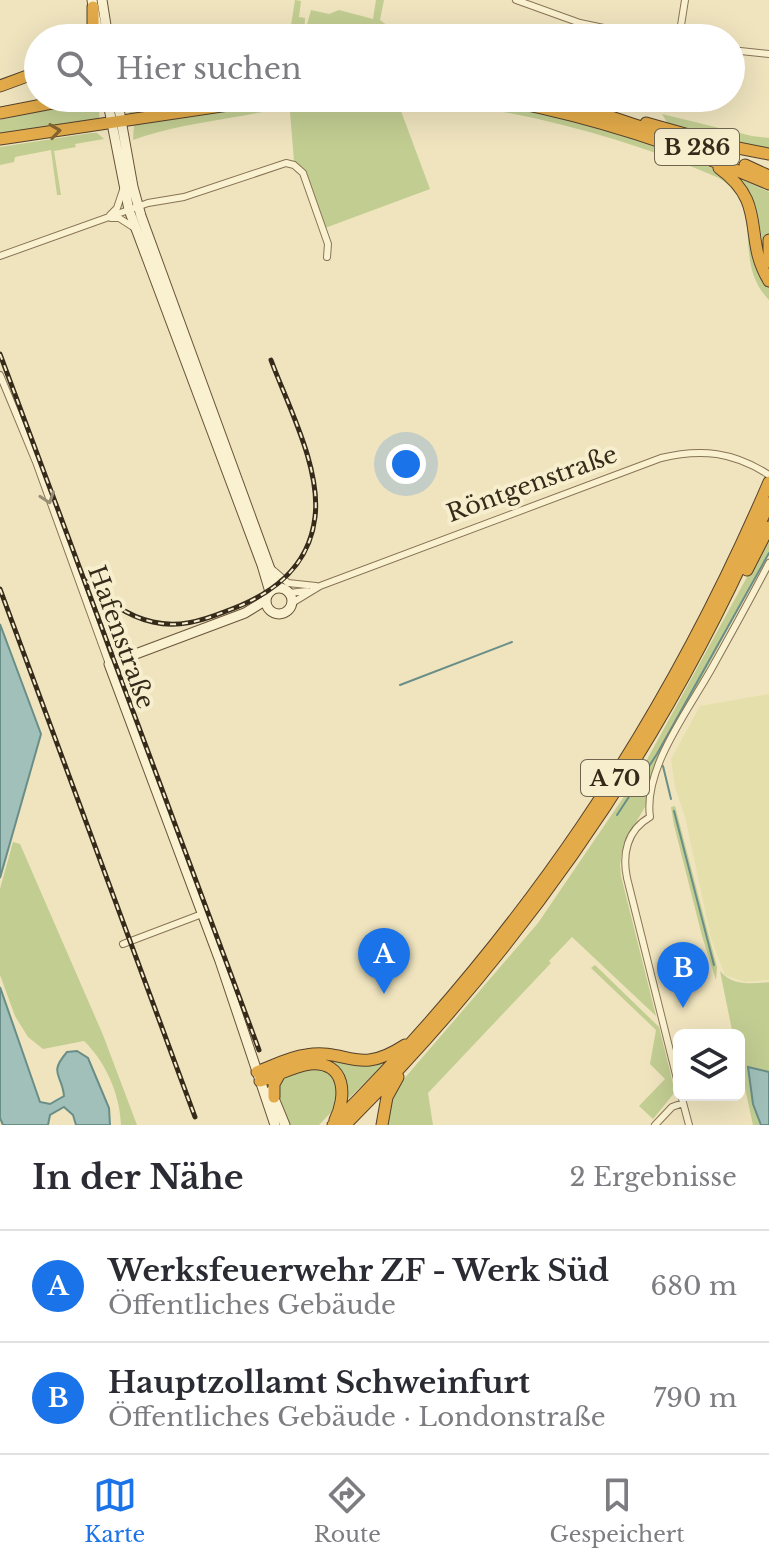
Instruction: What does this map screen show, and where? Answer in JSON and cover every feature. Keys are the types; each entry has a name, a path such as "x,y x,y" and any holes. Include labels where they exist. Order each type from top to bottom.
{"highway":[{"path":"95,2 96,24"},
{"path":"0,86 24,77"},
{"path":"0,111 24,103"},
{"path":"0,111 24,107"},
{"path":"0,139 183,112"},
{"name":"B 286","path":"553,112 604,124 698,154 769,184"},
{"name":"B 286","path":"593,112 722,155 769,176"},
{"path":"624,120 769,154"},
{"path":"698,154 727,173 750,198 757,223 762,268 769,281"},
{"path":"769,240 769,262"},
{"name":"A 70","path":"345,1125 408,1060 493,962 573,857 656,728 720,610 768,492"},
{"name":"A 70","path":"332,1125 419,1036 494,948 610,787 693,644 768,492"},
{"path":"720,610 751,563 769,527"},
{"path":"265,1075 306,1055 370,1061 384,1058 419,1036"},
{"path":"382,1125 387,1097 408,1060"},
{"path":"265,1075 311,1064 322,1065 337,1075 344,1095 332,1125"},
{"path":"265,1075 274,1084 274,1097"}],"street":[{"path":"516,0 585,24"},
{"path":"681,24 685,0"},
{"path":"95,2 103,24"},
{"path":"745,51 769,54"},
{"path":"112,112 137,230 157,271"},
{"path":"108,217 117,208 123,188 116,112"},
{"path":"0,256 134,208 184,197 290,163 303,173 328,244 327,257"},
{"path":"123,188 134,208 250,527 268,600 276,614 284,613 287,595"},
{"path":"108,217 119,218 137,230"},
{"name":"Hafenstraße","path":"0,375 252,1051 265,1075 275,1125"},
{"name":"Röntgenstraße","path":"287,595 311,590 661,458 712,451 737,457 769,475"},
{"path":"250,527 274,580 287,595"},
{"path":"268,563 288,583 320,586"},
{"path":"673,1063 625,869 629,839 641,822 650,817 648,806 651,790 667,746 769,563"},
{"path":"109,664 287,595"},
{"path":"123,944 203,914"},
{"path":"274,1097 285,1125"},
{"path":"655,1125 680,1101"},
{"path":"683,1101 689,1125"}],"shaded area":[{"path":"769,694 769,980 745,982 725,975 711,938 671,759 700,706"}],"green space":[{"path":"295,0 301,1 299,17 305,18 305,24 291,24"},
{"path":"376,0 384,0 380,20 385,24 307,24 311,10 329,14 339,10 373,19"},
{"path":"38,112 99,112 99,121 0,137 0,120"},
{"path":"129,112 164,112 132,117"},
{"path":"208,112 261,112 183,126 133,140 134,125"},
{"path":"290,112 401,112 430,189 325,228 303,168 294,161"},
{"path":"501,112 535,112 620,133 722,173 746,198 769,285 769,300 758,285 752,268 742,205 734,191 719,178 599,135"},
{"path":"662,114 769,138 769,150 668,124"},
{"path":"97,133 104,139 54,151 61,195 57,195 51,150 15,157 14,162 0,165 0,147"},
{"path":"741,179 769,192 769,275 757,214"},
{"path":"769,537 769,553 657,760 645,807 624,843 621,876 656,1016 572,937 428,1093 433,1125 388,1125 390,1103 403,1080 538,923 638,776"},
{"path":"675,806 717,967 716,980 674,825 671,807"},
{"path":"13,842 20,844 103,1035 137,1125 121,1125 118,1102 110,1080 99,1059 84,1041 43,1049 28,1037 15,1016 0,975 0,889"},
{"path":"595,965 659,1027 673,1094 653,1119 639,1106 665,1079 650,1064 656,1030 591,968"},
{"path":"720,971 736,982 769,982 769,1072 749,1068 753,1104 761,1125 753,1125 745,1088 745,1029 732,1029"},
{"path":"314,1058 388,1060 345,1102 347,1092"},
{"path":"309,1067 323,1068 338,1081 336,1107 319,1125 289,1125 276,1092 279,1079"}],"water":[{"path":"0,624 41,734 0,878"},
{"path":"0,987 40,1102 50,1104 64,1096 58,1065 67,1052 77,1051 88,1058 109,1108 110,1125 76,1125 73,1115 64,1107 50,1115 48,1125 3,1125 0,1118"},
{"path":"748,1067 769,1072 769,1125 761,1125 753,1104"}],"waterway":[{"path":"617,815 657,754 769,553"},
{"path":"400,685 512,642"},
{"path":"663,766 671,799"},
{"path":"674,811 714,965"}],"railway":[{"path":"0,354 259,1050"},
{"path":"87,581 109,601 134,616 162,624 180,624 198,621 257,598 296,566 311,535 316,498 302,437 271,360"},
{"path":"0,589 195,1117"}],"place":[{"name":"Werksfeuerwehr ZF - Werk Süd","path":"384,994"},
{"name":"Hauptzollamt Schweinfurt","path":"683,1008"}]}
